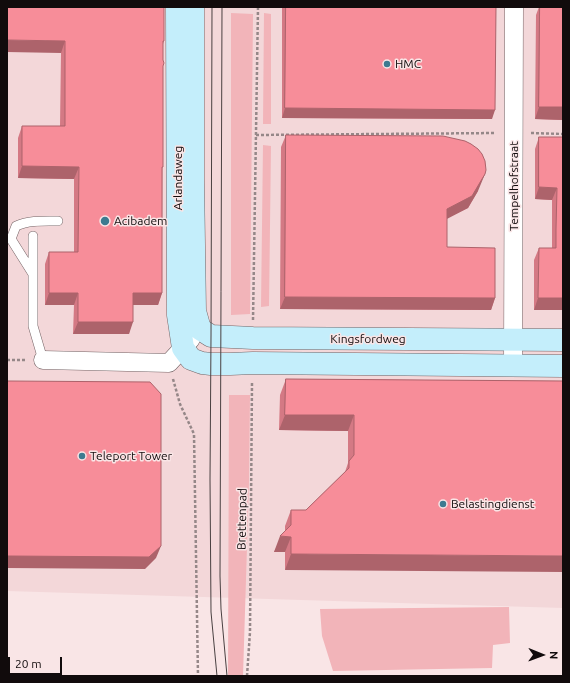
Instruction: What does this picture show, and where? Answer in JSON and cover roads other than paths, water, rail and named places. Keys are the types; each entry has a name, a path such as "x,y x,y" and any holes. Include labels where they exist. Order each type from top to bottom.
{"street":[{"name":"Arlandaweg","path":"176,356 178,315 177,7"},
{"name":"Arlandaweg","path":"193,7 195,311 200,329"},
{"name":"Tempelhofstraat","path":"513,365 514,7"},
{"path":"42,360 176,356 200,329"},
{"name":"Kingsfordweg","path":"200,329 211,336 221,337 563,340"},
{"name":"Kingsfordweg","path":"176,356 202,363 230,364 563,366"}],"lane":[{"path":"33,274 10,239 16,226 22,223 35,221 58,221"},
{"path":"33,236 33,326 42,360"}],"tram line":[{"path":"212,7 210,479 211,612 217,676"},
{"path":"222,7 220,576 221,609 227,676"}],"place":[{"name":"HMC","path":"387,64"},
{"name":"Acibadem","path":"105,221"},
{"name":"Teleport Tower","path":"82,456"},
{"name":"Belastingdienst","path":"443,504"}]}
